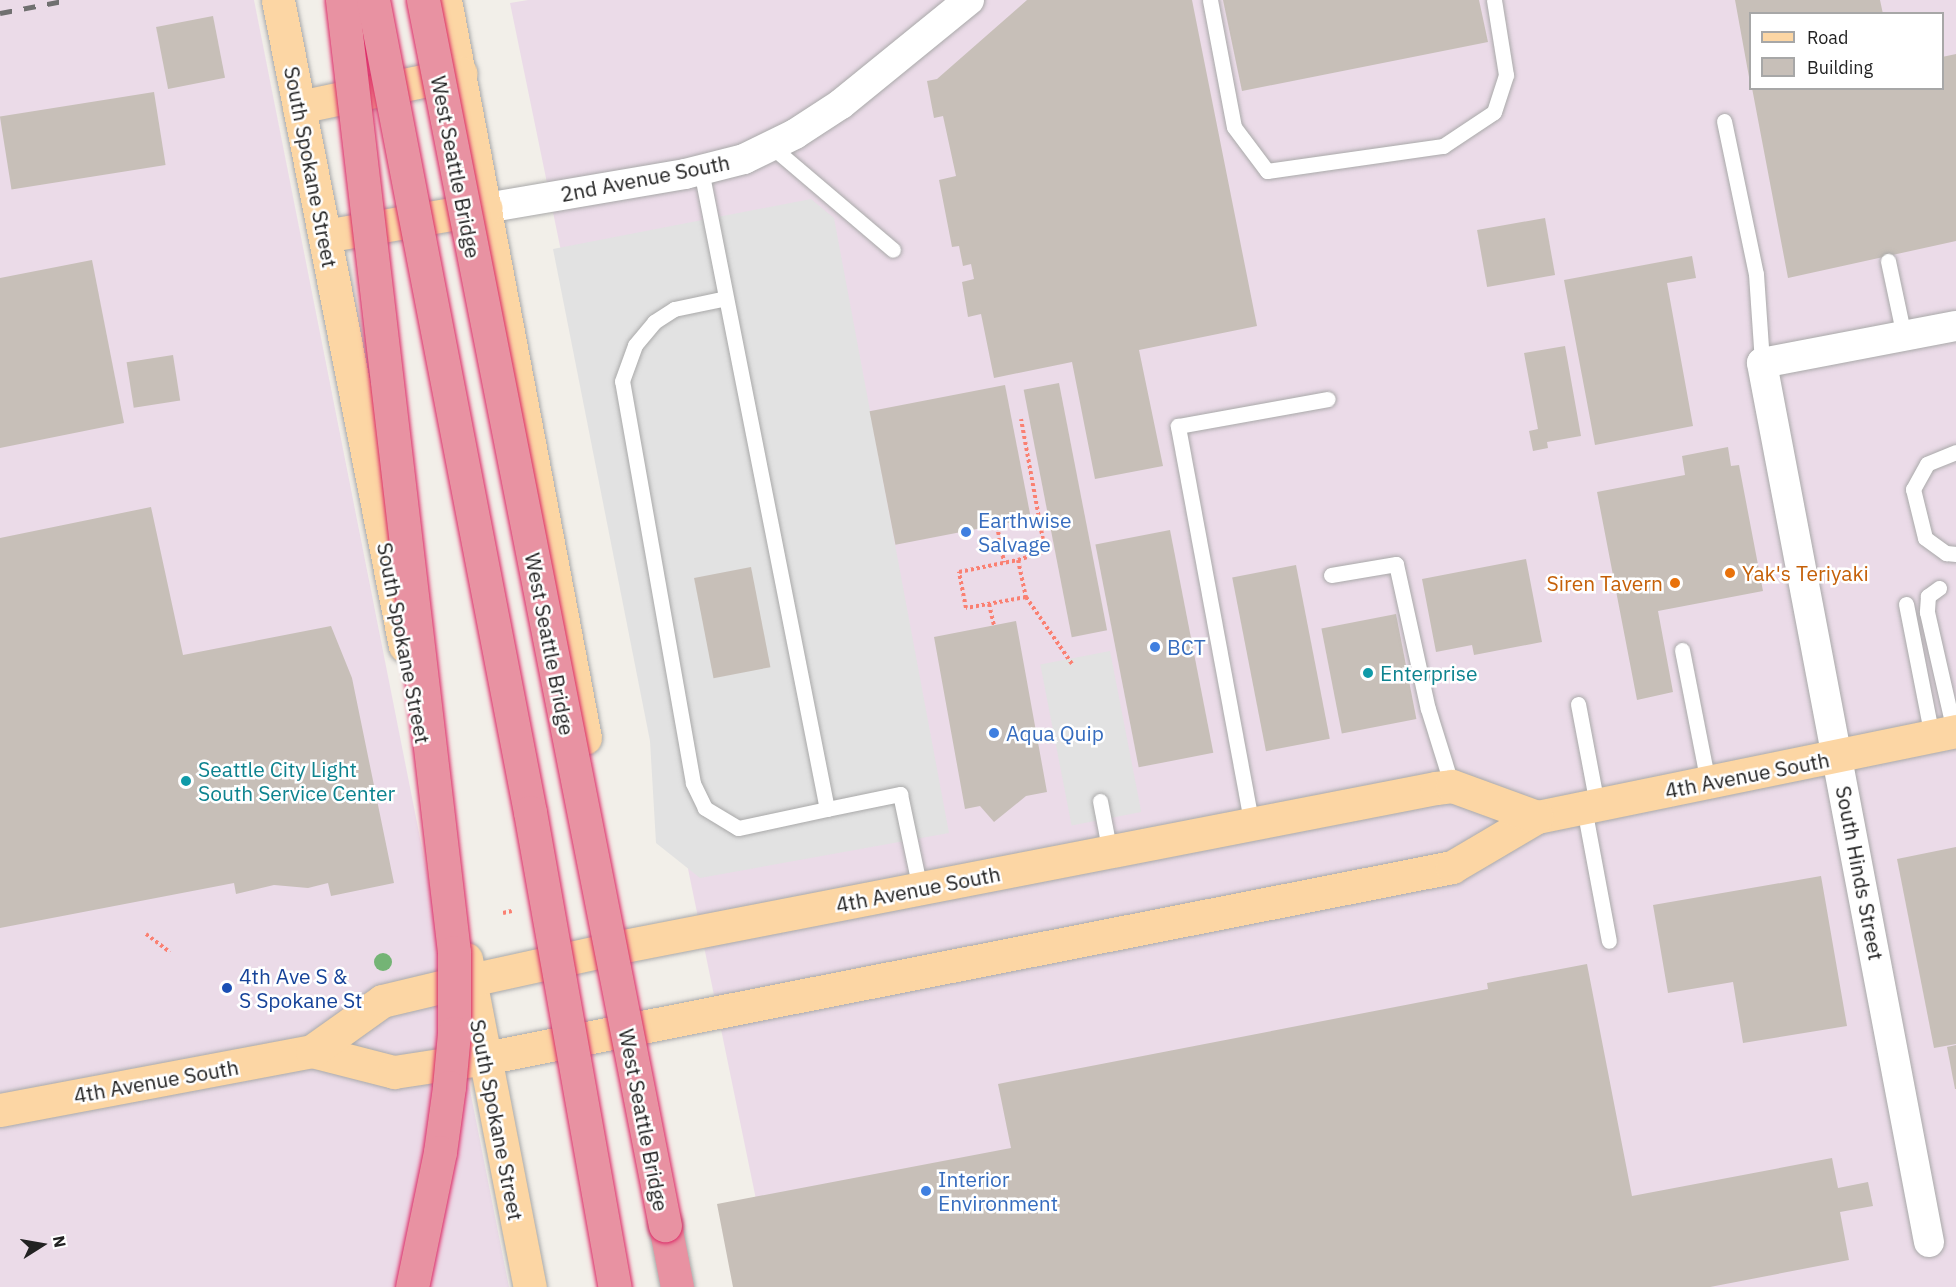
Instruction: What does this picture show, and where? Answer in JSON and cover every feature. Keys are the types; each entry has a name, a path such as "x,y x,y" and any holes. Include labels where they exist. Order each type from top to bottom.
{"highway":[{"path":"342,0 454,952 454,1033 449,1087 440,1152 412,1287"},
{"path":"373,0 528,801 615,1287"},
{"name":"West Seattle Bridge","path":"423,0 677,1287"}],"main road":[{"name":"South Spokane Street","path":"278,0 485,1058 524,1286"},
{"path":"445,0 690,1287"},
{"path":"299,106 460,73"},
{"path":"325,236 486,208"},
{"name":"4th Avenue South","path":"312,1051 394,1072 485,1058 640,1028 1452,867 1537,817 1947,733"},
{"path":"1452,786 1537,817"},
{"name":"4th Avenue South","path":"0,1110 312,1051 382,1001 470,980 624,946 1452,786"}],"street":[{"name":"2nd Avenue South","path":"486,208 701,170 744,159 771,146 841,104 969,0"},
{"path":"1762,363 1956,326"},
{"name":"South Hinds Street","path":"1762,363 1929,1242"}],"lane":[{"path":"1210,0 1234,128 1267,171 1443,146 1494,112 1506,75 1494,0"},
{"path":"1724,121 1756,274 1762,363"},
{"path":"771,146 893,250"},
{"path":"701,170 827,809"},
{"path":"1888,261 1904,336"},
{"path":"726,298 674,309 654,322 635,345 622,381 693,783 705,808 738,828 900,794 920,889"},
{"path":"1252,826 1178,426 1328,399"},
{"path":"1956,452 1926,464 1914,489 1926,538 1946,554 1956,554"},
{"path":"1331,575 1396,564 1428,709 1452,786"},
{"path":"1939,588 1928,596 1927,612 1947,733"},
{"path":"1906,604 1947,733"},
{"path":"1682,650 1708,783"},
{"path":"1578,704 1609,940"},
{"path":"1100,801 1110,853"}],"path":[{"path":"1021,419 1045,551 1018,560 959,572 966,608 1026,597"},
{"path":"997,526 1004,562"},
{"path":"1018,560 1026,597 1072,664"},
{"path":"990,604 994,626"},
{"path":"146,934 170,952"}],"shaded area":[{"path":"0,0 254,0 509,1287 0,1287"},
{"path":"528,0 1956,0 1956,1287 774,1287 510,3"},
{"path":"811,199 834,218 949,833 700,878 656,843 650,741 553,249"},
{"path":"1110,651 1141,812 1072,826 1040,665"}],"building":[{"path":"1027,0 1192,0 1257,326 1139,350 1163,466 1095,479 1072,362 994,378 981,314 968,317 962,282 974,279 971,264 963,266 959,246 952,247 939,180 956,176 943,116 934,118 927,81 937,79"},
{"path":"1223,0 1479,0 1488,42 1242,91"},
{"path":"1735,0 1880,0 1883,12 1749,12 1749,77"},
{"path":"213,16 225,78 168,89 156,27"},
{"path":"1956,54 1956,241 1788,278 1752,90 1944,90 1944,57"},
{"path":"154,92 166,165 11,189 0,116"},
{"path":"1545,218 1555,275 1487,287 1477,230"},
{"path":"1692,256 1696,278 1667,283 1693,426 1595,445 1564,280"},
{"path":"92,260 124,423 0,448 0,278"},
{"path":"1565,346 1581,436 1547,442 1548,448 1533,451 1529,431 1538,429 1524,353"},
{"path":"173,355 180,400 134,408 127,362"},
{"path":"1059,383 1107,630 1072,637 1024,390"},
{"path":"1005,385 1031,519 895,545 870,411"},
{"path":"1728,447 1731,466 1739,465 1763,591 1658,611 1673,692 1637,700 1597,492 1685,475 1682,456"},
{"name":"Seattle City Light South Service Center","path":"151,507 183,655 331,626 352,678 394,883 331,896 328,883 308,888 274,885 236,894 234,883 0,928 0,538"},
{"name":"BCT","path":"1170,530 1213,753 1139,767 1095,545"},
{"path":"1526,559 1542,642 1474,655 1472,645 1436,652 1422,579"},
{"path":"1296,565 1330,739 1266,751 1232,577"},
{"path":"751,567 770,667 714,678 694,578"},
{"name":"Enterprise","path":"1396,614 1416,719 1342,734 1321,629"},
{"name":"Aqua Quip","path":"1016,621 1047,792 1026,796 994,822 980,806 965,809 934,637"},
{"path":"1956,847 1956,1044 1934,1048 1897,859"},
{"path":"1821,876 1847,1026 1743,1043 1733,982 1668,993 1653,905"},
{"path":"1587,964 1632,1196 1832,1158 1838,1188 1868,1182 1873,1206 1840,1212 1849,1260 1710,1287 733,1287 717,1204 1011,1148 998,1084 1488,989 1487,983"},
{"path":"1956,1045 1956,1089 1955,1089 1947,1047"}],"railway":[{"path":"0,13 68,0"}],"place":[{"name":"Earthwise Salvage","path":"966,532"},
{"name":"Yak's Teriyaki","path":"1730,573"},
{"name":"Siren Tavern","path":"1675,583"},
{"name":"BCT","path":"1155,647"},
{"name":"Enterprise","path":"1368,673"},
{"name":"Aqua Quip","path":"994,733"},
{"name":"Seattle City Light South Service Center","path":"186,781"},
{"name":"4th Ave S & S Spokane St","path":"227,988"},
{"name":"Interior Environment","path":"926,1191"}]}
